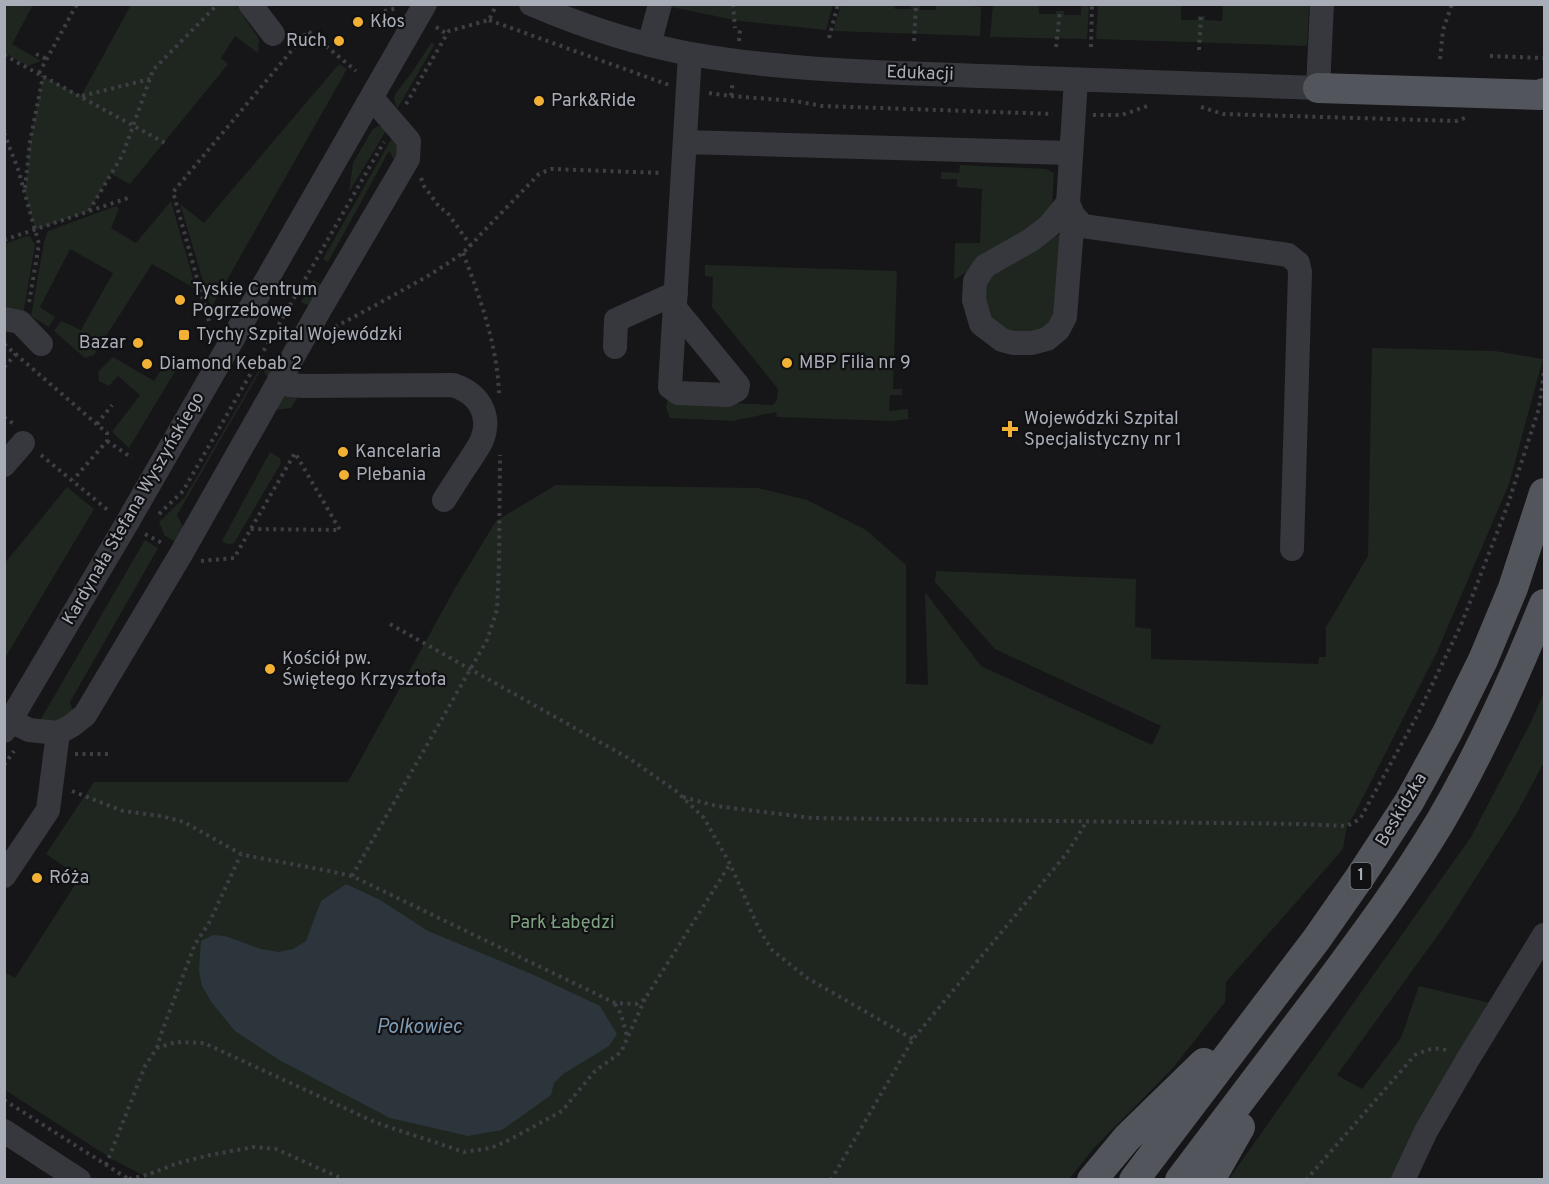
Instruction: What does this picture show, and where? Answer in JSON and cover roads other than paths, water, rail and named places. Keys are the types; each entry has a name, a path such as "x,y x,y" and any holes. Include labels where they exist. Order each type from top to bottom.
{"main road":[{"path":"1318,88 1543,95"},
{"name":"Beskidzka","path":"1134,1179 1316,940 1409,802 1447,733 1483,660 1513,588 1545,493"},
{"name":"Beskidzka","path":"1180,1179 1292,1033 1393,894 1440,822 1505,696 1545,604"},
{"path":"1092,1179 1126,1138 1263,1010"},
{"path":"1210,1179 1292,1033"}],"street":[{"path":"250,4 273,34"},
{"name":"Edukacji","path":"531,4 569,20 649,45 736,61 840,71 1318,88"},
{"path":"649,45 660,4"},
{"path":"1318,88 1322,4"},
{"name":"Kardynała Stefana Wyszyńskiego","path":"15,727 422,10"},
{"path":"615,347 616,320 675,300 690,54"},
{"path":"1070,209 1031,240 985,266 975,281 974,300 981,324 1002,340 1013,343 1032,343 1047,339 1058,330 1065,317 1076,80"},
{"path":"15,727 58,733 85,715 408,159 409,141 372,98"},
{"path":"685,142 1071,153"},
{"path":"1070,209 1083,226 1288,255 1298,263 1300,272 1292,549"},
{"path":"4,319 20,322 41,344"},
{"path":"279,380 290,385 303,386 453,385 463,388 476,398 484,412 485,428 482,441 444,500"},
{"path":"4,465 29,447"},
{"path":"4,876 48,810 58,733"},
{"path":"1403,1179 1426,1131 1545,935"},
{"path":"4,1131 79,1179"}],"water":[{"name":"Polkowiec","path":"346,884 380,900 428,931 534,975 600,1006 617,1034 609,1046 563,1074 554,1083 551,1095 502,1130 468,1136 390,1118 281,1061 235,1031 212,1003 202,986 199,971 201,941 213,935 225,936 261,949 279,952 293,949 306,941 321,901"}],"place":[{"name":"Kłos","path":"358,22"},
{"name":"Ruch","path":"339,41"},
{"name":"Park&Ride","path":"539,101"},
{"name":"Tyskie Centrum Pogrzebowe","path":"180,300"},
{"name":"Tychy Szpital Wojewódzki","path":"184,335"},
{"name":"Bazar","path":"138,343"},
{"name":"MBP Filia nr 9","path":"787,363"},
{"name":"Diamond Kebab 2","path":"147,364"},
{"name":"Wojewódzki Szpital Specjalistyczny nr 1","path":"1010,429"},
{"name":"Kancelaria","path":"343,452"},
{"name":"Plebania","path":"344,475"},
{"name":"Kościół pw. Świętego Krzysztofa","path":"270,669"},
{"name":"Róża","path":"37,878"}],"park label":[{"name":"Park Łabędzi","path":"562,923"}]}
